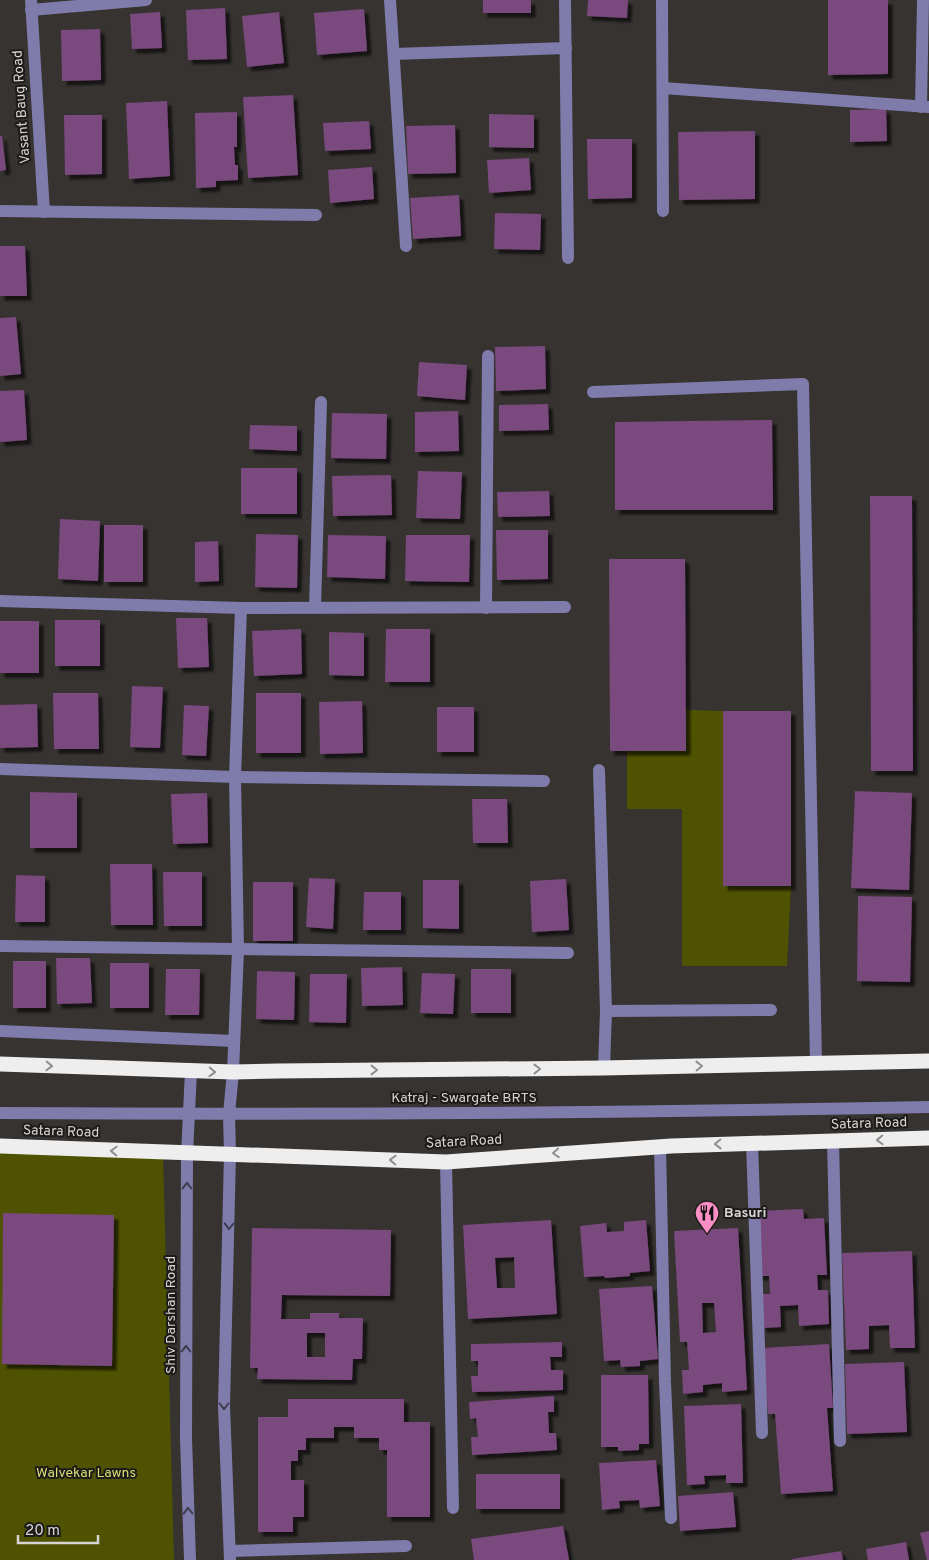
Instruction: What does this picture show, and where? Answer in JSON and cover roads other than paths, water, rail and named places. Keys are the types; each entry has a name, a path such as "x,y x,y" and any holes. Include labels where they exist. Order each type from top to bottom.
{"highway":[{"path":"0,1064 233,1072 604,1068 929,1061"},
{"name":"Satara Road","path":"0,1146 446,1162 660,1146 929,1138"}],"street":[{"path":"31,5 146,0"},
{"path":"390,0 406,246"},
{"path":"565,0 568,258"},
{"path":"662,0 663,211"},
{"path":"663,88 925,107 923,0"},
{"name":"Vasant Baug Road","path":"31,5 44,212"},
{"path":"394,54 566,48"},
{"path":"0,211 316,215"},
{"path":"486,608 488,356"},
{"path":"592,392 803,384 816,1064"},
{"path":"315,608 321,402"},
{"path":"0,601 241,608 565,607"},
{"path":"241,608 235,777 238,950 233,1072 229,1114 230,1154 224,1406 230,1555 406,1546"},
{"path":"0,769 235,777 544,781"},
{"path":"599,770 606,1011 604,1068"},
{"path":"0,946 568,953"},
{"path":"606,1011 771,1010"},
{"path":"0,1031 234,1041"},
{"name":"Shiv Darshan Road","path":"190,1071 187,1154 186,1438 190,1560"},
{"name":"Katraj - Swargate BRTS","path":"0,1113 675,1112 929,1107"},
{"path":"833,1141 840,1442"},
{"path":"752,1143 762,1433"},
{"path":"660,1146 665,1382 671,1518"},
{"path":"446,1162 453,1508"}],"place":[{"name":"Basuri","path":"707,1234"}],"park label":[{"name":"Walvekar Lawns","path":"86,1473"}]}
